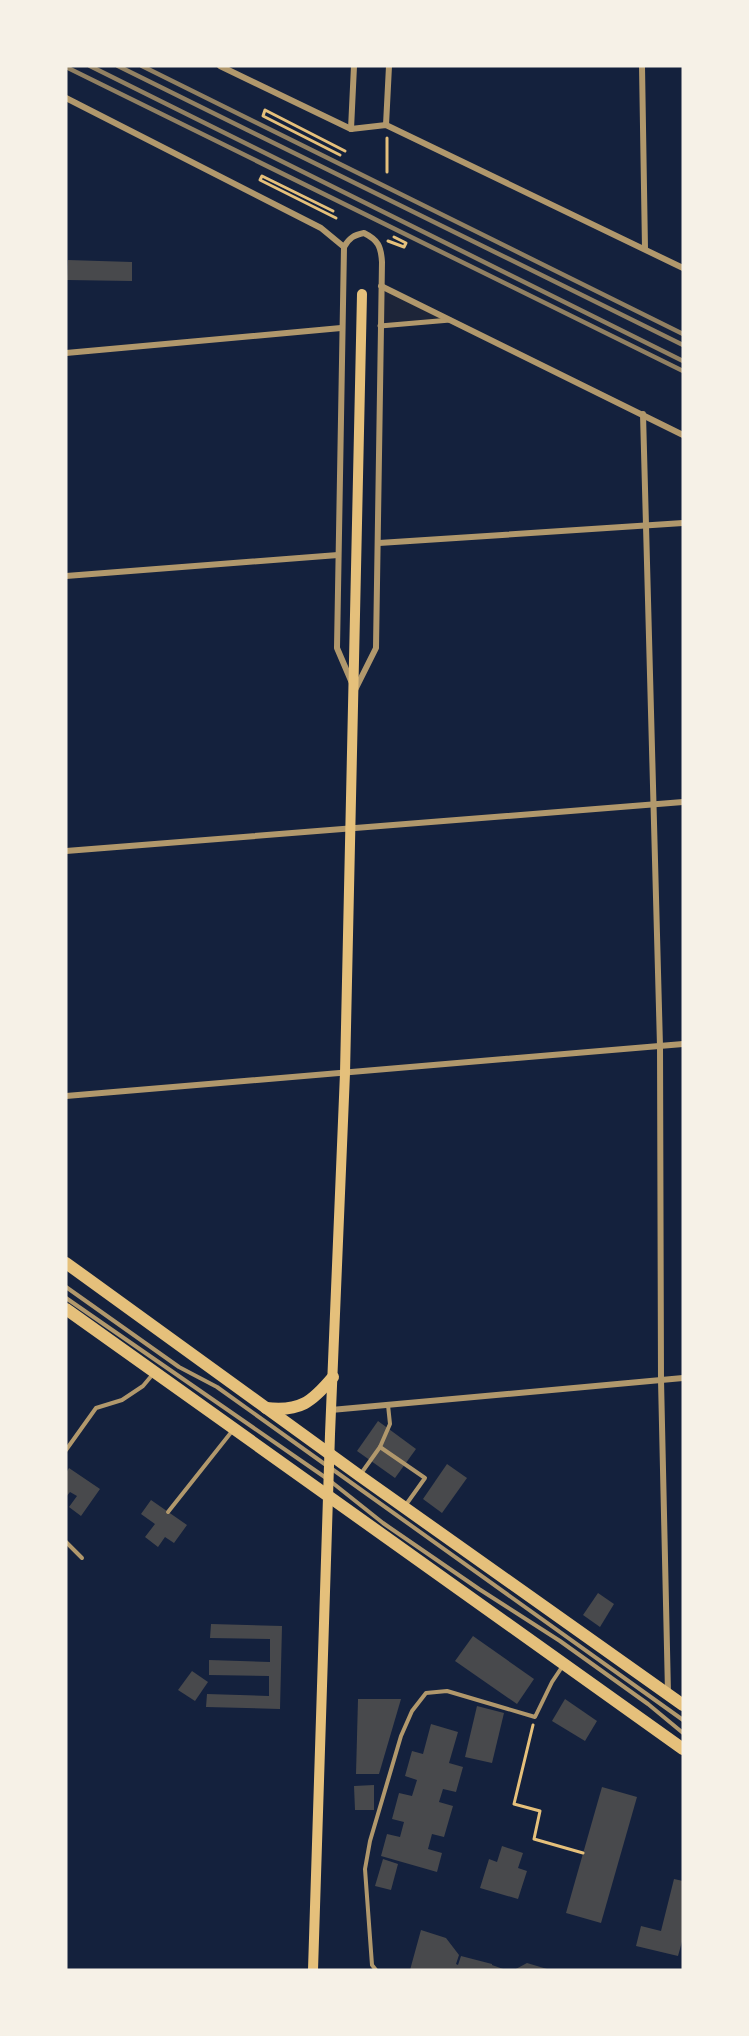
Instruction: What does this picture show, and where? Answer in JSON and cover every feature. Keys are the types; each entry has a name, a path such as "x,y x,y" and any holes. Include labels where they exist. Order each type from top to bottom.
{"main road":[{"path":"313,1970 331,1410 345,1073 363,294"},
{"path":"66,1263 360,1476 683,1705"},
{"path":"66,1309 683,1749"},
{"path":"266,1408 293,1409 307,1404 323,1390 333,1377"}],"street":[{"path":"220,66 351,129 386,125 683,268"},
{"path":"351,129 354,66"},
{"path":"386,125 389,66"},
{"path":"642,66 645,249"},
{"path":"66,98 321,228 344,246"},
{"path":"364,233 376,239 382,256 379,543 376,648 355,690 337,648 341,328 344,246 355,234 364,233"},
{"path":"381,286 683,435"},
{"path":"380,326 451,320"},
{"path":"66,353 341,328"},
{"path":"643,414 660,1046 661,1380 668,1694"},
{"path":"379,543 683,523"},
{"path":"66,576 338,555"},
{"path":"66,850 683,802"},
{"path":"66,1096 683,1044"},
{"path":"331,1410 683,1378"}],"lane":[{"path":"66,1287 179,1367 216,1387 330,1467 683,1720"},
{"path":"66,1298 329,1480 383,1523 560,1641 648,1704 683,1733"},
{"path":"66,1450 96,1408 122,1400 143,1386 154,1372"},
{"path":"360,1476 380,1447 390,1424 388,1405"},
{"path":"168,1512 233,1429"},
{"path":"380,1447 425,1478 404,1507"},
{"path":"66,1542 82,1558"},
{"path":"376,1970 372,1965 365,1869 370,1841 395,1757 412,1711 426,1693 447,1691 535,1718 552,1682 564,1664"}],"path":[{"path":"340,155 263,116 266,110 345,151"},
{"path":"386,125 387,172"},
{"path":"333,211 262,176 260,180 336,218"},
{"path":"392,242 404,247 406,243 394,237"},
{"path":"535,1718 514,1804 540,1811 534,1839 583,1853"}],"shaded area":[{"path":"382,288 447,319 381,325"}],"building":[{"path":"68,260 132,262 132,281 67,280"},
{"path":"378,1421 416,1449 395,1478 357,1451"},
{"path":"447,1464 467,1478 442,1513 423,1499"},
{"path":"69,1468 100,1489 81,1516 69,1507 77,1496 70,1492 66,1497 66,1473"},
{"path":"151,1500 187,1525 174,1543 165,1537 158,1547 145,1537 155,1524 141,1514"},
{"path":"598,1593 614,1604 600,1627 583,1615"},
{"path":"211,1624 282,1626 280,1709 206,1707 207,1694 269,1696 269,1676 209,1675 209,1660 270,1662 270,1639 210,1638"},
{"path":"473,1636 534,1679 517,1704 455,1661"},
{"path":"192,1671 208,1682 195,1701 178,1690"},
{"path":"358,1699 401,1699 379,1774 356,1774"},
{"path":"565,1699 597,1721 585,1741 552,1721"},
{"path":"477,1706 504,1713 492,1763 465,1757"},
{"path":"431,1724 458,1732 449,1763 463,1767 456,1792 443,1789 439,1802 453,1806 444,1837 432,1834 428,1849 442,1853 437,1872 381,1856 387,1834 400,1837 404,1822 392,1819 399,1793 412,1796 417,1780 405,1776 412,1751 423,1754"},
{"path":"374,1785 374,1810 355,1810 354,1786"},
{"path":"602,1787 637,1797 601,1923 566,1913"},
{"path":"502,1846 523,1853 518,1868 527,1871 518,1899 480,1888 489,1859 497,1862"},
{"path":"383,1859 398,1864 391,1890 375,1886"},
{"path":"674,1879 683,1881 683,1938 678,1956 636,1946 641,1926 661,1931"},
{"path":"421,1930 446,1938 459,1955 456,1964 458,1965 461,1956 506,1970 410,1970"},
{"path":"527,1963 547,1969 547,1970 514,1970"}],"railway":[{"path":"90,66 683,361"},
{"path":"118,66 683,345"},
{"path":"142,66 683,334"},
{"path":"66,67 683,371"}]}
